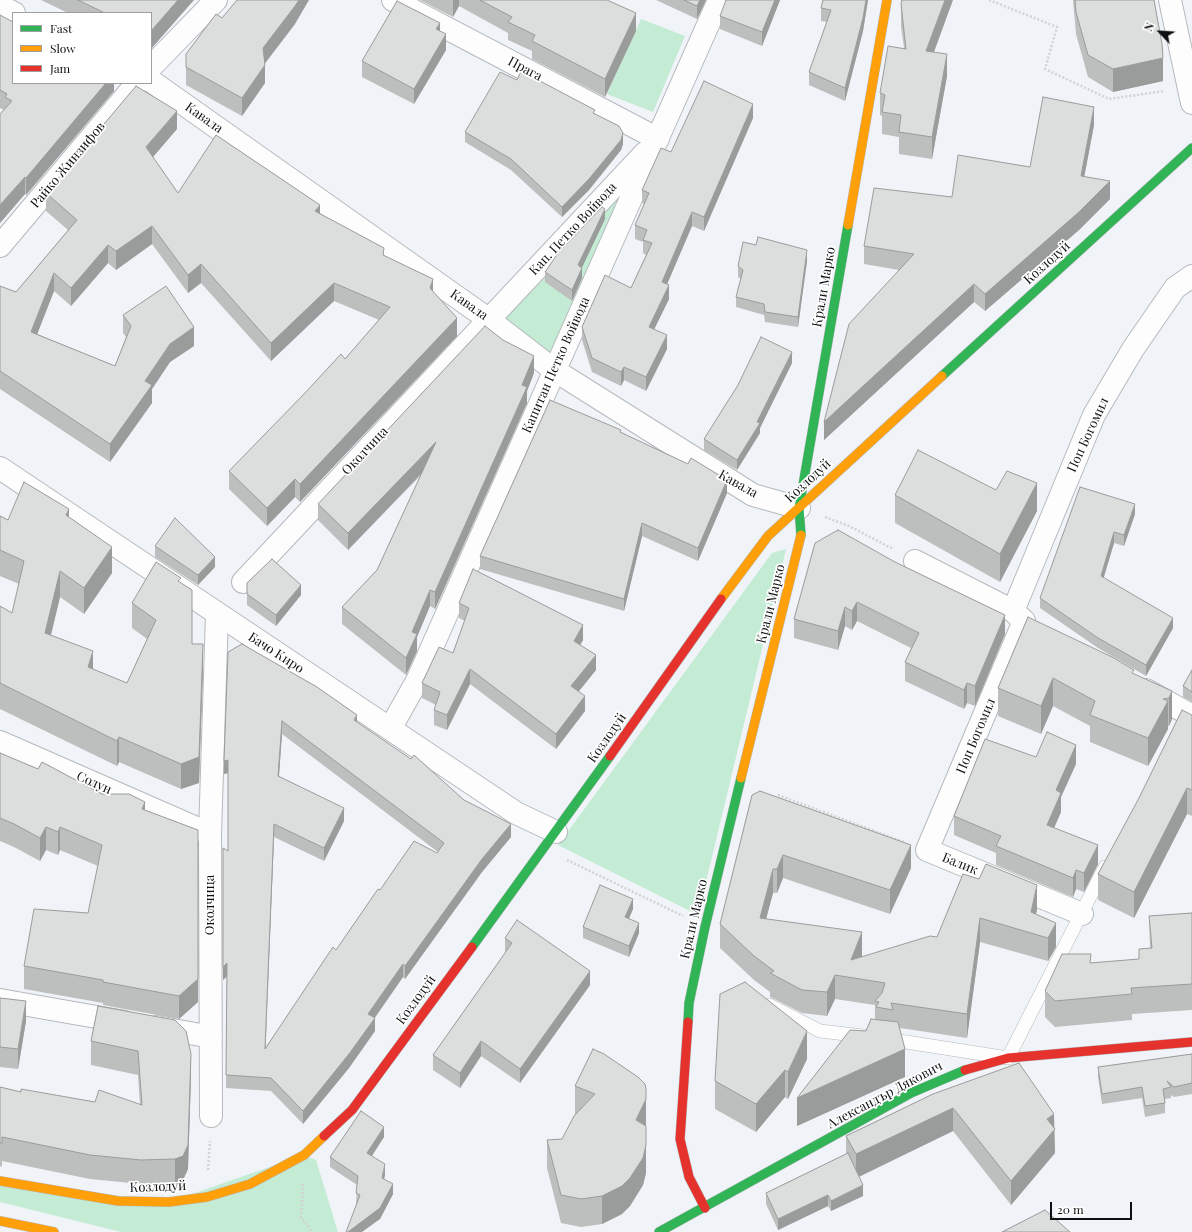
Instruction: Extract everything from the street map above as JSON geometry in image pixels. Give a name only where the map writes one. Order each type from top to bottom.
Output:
[{"type":"street","points":[[152,66],[216,0]]},
{"type":"street","name":"Прага","points":[[393,0],[658,139]]},
{"type":"street","name":"Капитан Петко Войвода","points":[[390,729],[418,681],[554,370],[719,0]]},
{"type":"street","name":"Крали Марко","points":[[705,1208],[689,1177],[680,1139],[689,1004],[705,927],[801,534],[799,508],[887,0]]},
{"type":"street","points":[[1170,0],[1190,95]]},
{"type":"street","points":[[0,6],[12,12]]},
{"type":"street","name":"Кавала","points":[[152,82],[488,319],[554,370],[753,495],[799,508]]},
{"type":"street","name":"Райко Жинзифов","points":[[0,246],[136,84]]},
{"type":"street","name":"Кап. Петко Войвода","points":[[488,319],[658,139]]},
{"type":"street","name":"Козлодуй","points":[[0,1181],[118,1201],[169,1202],[207,1197],[250,1184],[304,1155],[352,1110],[556,832],[739,573],[768,536],[1192,148]]},
{"type":"street","name":"Поп Богомил","points":[[927,850],[1094,415],[1132,348],[1175,288],[1192,276]]},
{"type":"street","name":"Околчица","points":[[243,582],[488,319]]},
{"type":"street","name":"Бачо Киро","points":[[0,468],[516,813],[556,832]]},
{"type":"street","points":[[915,560],[1018,616],[1044,632]]},
{"type":"street","name":"Околчица","points":[[211,1116],[210,834],[217,614]]},
{"type":"street","points":[[1131,682],[1185,718]]},
{"type":"street","name":"Солун","points":[[0,742],[210,834]]},
{"type":"street","name":"Балик","points":[[927,850],[1082,914]]},
{"type":"street","points":[[0,1000],[211,1037]]},
{"type":"street","name":"Александър Дякович","points":[[659,1232],[680,1227],[705,1208],[911,1093],[955,1073],[1008,1058],[1192,1042]]},
{"type":"street","points":[[0,1221],[54,1232]]},
{"type":"lane","points":[[760,1000],[820,1030],[1008,1058],[1110,858]]},
{"type":"path","points":[[989,0],[1057,27],[1045,68],[1109,99],[1190,95]]},
{"type":"path","points":[[849,526],[915,560]]},
{"type":"path","points":[[778,794],[927,850]]},
{"type":"path","points":[[543,849],[705,927]]},
{"type":"path","points":[[207,1197],[211,1116]]},
{"type":"path","points":[[304,1155],[301,1217],[312,1232]]},
{"type":"green space","points":[[641,19],[685,36],[653,112],[607,94]]},
{"type":"green space","points":[[658,139],[554,370],[488,319]]},
{"type":"green space","points":[[786,549],[698,915],[558,845],[772,553]]},
{"type":"green space","points":[[304,1155],[316,1160],[338,1232],[121,1232],[0,1202],[0,1181],[169,1202]]},
{"type":"building","points":[[78,0],[178,0],[152,30],[152,12],[103,12]]},
{"type":"building","points":[[237,0],[299,0],[263,48],[265,65],[242,98],[186,67],[186,54],[216,14],[222,18]]},
{"type":"building","points":[[480,0],[607,0],[636,13],[605,79],[532,41],[535,35],[508,22],[512,17]]},
{"type":"building","points":[[684,0],[700,0],[697,6]]},
{"type":"building","points":[[726,0],[775,0],[762,32],[720,16]]},
{"type":"building","points":[[823,0],[866,0],[863,18],[845,88],[809,72],[831,10],[821,8]]},
{"type":"building","points":[[902,0],[945,0],[926,51],[947,54],[932,137],[899,132],[901,115],[882,112],[885,95],[880,93],[888,46],[906,49],[901,4]]},
{"type":"building","points":[[1075,0],[1154,0],[1163,58],[1113,69],[1088,55],[1076,12]]},
{"type":"building","points":[[397,1],[440,23],[436,29],[446,34],[414,89],[362,61]]},
{"type":"building","points":[[0,15],[12,21],[12,84],[105,84],[26,178],[25,177],[0,205],[0,114],[12,101],[5,97],[7,94],[0,90]]},
{"type":"building","points":[[521,71],[595,110],[593,113],[619,126],[623,133],[621,140],[589,179],[562,207],[511,159],[465,132],[500,72],[517,80]]},
{"type":"building","points":[[704,81],[753,104],[704,217],[692,212],[662,282],[669,285],[649,327],[667,335],[646,377],[624,367],[621,372],[592,358],[582,327],[605,275],[631,288],[652,243],[643,240],[647,230],[635,225],[649,193],[642,190],[661,148],[671,152]]},
{"type":"building","points":[[136,86],[177,111],[146,147],[178,193],[216,135],[320,205],[315,211],[384,248],[383,255],[433,279],[430,288],[457,318],[300,484],[295,479],[267,508],[229,471],[341,354],[345,359],[390,307],[334,283],[271,343],[201,264],[188,275],[152,226],[116,251],[108,245],[71,288],[54,273],[31,332],[115,366],[131,326],[123,315],[166,286],[194,327],[170,344],[145,381],[152,385],[110,444],[0,371],[0,286],[16,292],[77,220],[46,193]]},
{"type":"building","points":[[1043,97],[1094,107],[1081,176],[1110,181],[1079,212],[985,294],[974,284],[824,422],[849,324],[914,254],[864,246],[874,188],[952,197],[958,155],[1030,167]]},
{"type":"building","points":[[602,207],[605,209],[578,265],[582,268],[572,290],[545,272],[558,253]]},
{"type":"building","points":[[758,237],[807,250],[798,317],[765,312],[764,304],[736,297],[743,270],[738,266],[743,242],[756,245]]},
{"type":"building","points":[[485,326],[503,340],[534,356],[522,385],[527,387],[435,592],[430,590],[412,632],[417,634],[406,658],[342,607],[377,570],[436,442],[348,533],[318,504]]},
{"type":"building","points":[[761,337],[792,352],[757,422],[760,423],[737,460],[704,439],[738,385]]},
{"type":"building","points":[[550,400],[621,430],[620,432],[688,464],[691,458],[727,480],[698,548],[642,523],[624,599],[480,556]]},
{"type":"building","points":[[918,450],[996,490],[1007,471],[1037,483],[1000,554],[895,495]]},
{"type":"building","points":[[24,482],[69,509],[66,515],[112,547],[84,588],[60,571],[45,633],[93,651],[88,667],[127,683],[156,620],[132,603],[156,562],[181,578],[178,581],[192,590],[192,644],[203,644],[199,757],[181,764],[119,737],[117,741],[0,683],[0,606],[12,613],[24,561],[0,550],[0,516],[8,520]]},
{"type":"building","points":[[1080,487],[1135,504],[1124,535],[1114,532],[1101,576],[1173,618],[1146,665],[1098,638],[1040,598]]},
{"type":"building","points":[[175,518],[215,557],[198,575],[155,546]]},
{"type":"building","points":[[838,530],[895,562],[1005,615],[975,686],[967,683],[964,690],[905,662],[919,633],[857,602],[852,611],[845,607],[838,631],[794,619],[815,543]]},
{"type":"building","points":[[272,559],[301,585],[276,615],[247,594],[247,583]]},
{"type":"building","points":[[473,569],[583,625],[574,641],[596,655],[571,686],[585,696],[556,734],[470,669],[447,715],[434,710],[440,692],[422,683],[439,647],[453,653],[469,608],[459,603]]},
{"type":"building","points":[[1028,617],[1112,657],[1134,670],[1132,673],[1172,691],[1169,698],[1163,699],[1168,701],[1148,738],[1090,715],[1095,701],[1053,678],[1041,706],[998,688]]},
{"type":"building","points":[[242,644],[317,687],[357,715],[354,720],[411,759],[414,755],[464,800],[511,824],[482,859],[405,966],[403,964],[368,1014],[375,1018],[349,1054],[303,1111],[271,1078],[226,1075],[227,963],[223,967],[223,848],[228,851],[228,760],[224,761],[228,652]],"holes":[[[282,721],[444,843],[437,853],[414,841],[380,890],[378,889],[336,950],[333,947],[265,1049],[274,824],[324,848],[344,808],[278,776]]]},
{"type":"building","points":[[1192,670],[1192,692],[1183,686]]},
{"type":"building","points":[[1182,710],[1192,715],[1192,790],[1187,788],[1134,892],[1098,874],[1139,798]]},
{"type":"building","points":[[1047,732],[1076,745],[1056,790],[1061,793],[1047,825],[1098,845],[1084,873],[1076,870],[1073,878],[996,846],[1001,836],[954,816],[985,739],[1036,757]]},
{"type":"building","points":[[0,753],[38,769],[42,762],[102,794],[129,794],[145,802],[142,809],[198,830],[198,979],[179,996],[103,982],[103,980],[24,966],[34,909],[88,913],[102,845],[60,827],[58,832],[46,827],[40,838],[0,818]]},
{"type":"building","points":[[760,791],[911,845],[890,890],[783,855],[777,869],[773,869],[760,918],[862,932],[851,960],[930,936],[937,937],[963,874],[979,879],[986,864],[1037,885],[1031,912],[1056,923],[1048,938],[980,918],[967,1014],[891,1003],[893,1010],[876,1007],[879,1002],[875,1001],[882,993],[885,983],[835,975],[827,992],[802,990],[770,973],[774,971],[754,956],[720,924],[752,795]]},
{"type":"building","points":[[600,885],[633,899],[625,917],[639,923],[629,946],[583,927]]},
{"type":"building","points":[[1192,913],[1192,984],[1131,988],[1132,994],[1055,1001],[1045,991],[1062,954],[1091,954],[1090,963],[1139,959],[1139,949],[1152,948],[1149,916]]},
{"type":"building","points":[[517,920],[590,971],[520,1069],[481,1041],[460,1073],[433,1055],[512,943],[505,938]]},
{"type":"building","points":[[745,982],[807,1031],[788,1072],[785,1070],[756,1104],[715,1081],[720,994]]},
{"type":"building","points":[[0,998],[26,1001],[18,1049],[0,1047]]},
{"type":"building","points":[[98,1006],[175,1020],[186,1031],[191,1054],[188,1145],[183,1156],[175,1159],[141,1160],[90,1155],[2,1137],[2,1143],[0,1143],[0,1087],[21,1092],[21,1089],[95,1102],[99,1090],[142,1105],[138,1051],[91,1041]]},
{"type":"building","points":[[871,1019],[898,1022],[905,1049],[797,1098],[850,1030],[866,1031]]},
{"type":"building","points":[[593,1049],[604,1054],[638,1077],[645,1084],[646,1099],[636,1120],[646,1126],[646,1145],[643,1158],[630,1178],[622,1186],[602,1196],[581,1199],[561,1195],[547,1140],[562,1139],[574,1116],[595,1094],[575,1086]]},
{"type":"building","points":[[1192,1054],[1192,1083],[1174,1087],[1167,1081],[1171,1087],[1163,1089],[1165,1103],[1145,1106],[1142,1087],[1102,1094],[1098,1067]]},
{"type":"building","points":[[1019,1063],[1054,1114],[1047,1119],[1055,1129],[1011,1181],[953,1108],[856,1154],[846,1136],[933,1094]]},
{"type":"building","points":[[361,1111],[384,1127],[367,1153],[385,1164],[382,1178],[393,1184],[380,1208],[346,1232],[360,1195],[356,1193],[358,1176],[330,1157]]},
{"type":"building","points":[[848,1153],[863,1185],[831,1201],[828,1195],[778,1219],[766,1193]]},
{"type":"building","points":[[1045,1210],[1070,1232],[1002,1232]]},
{"type":"traffic: fast","points":[[942,376],[1192,148]]},
{"type":"traffic: fast","points":[[801,535],[799,508],[848,225]]},
{"type":"traffic: fast","points":[[472,947],[610,756]]},
{"type":"traffic: fast","points":[[688,1022],[689,1003],[705,927],[741,778]]},
{"type":"traffic: fast","points":[[659,1232],[911,1093],[965,1070]]},
{"type":"traffic: slow","points":[[848,225],[887,0]]},
{"type":"traffic: slow","points":[[721,599],[768,536],[942,376]]},
{"type":"traffic: slow","points":[[741,778],[801,535]]},
{"type":"traffic: slow","points":[[0,1181],[118,1201],[169,1202],[207,1197],[250,1184],[304,1155],[324,1136]]},
{"type":"traffic: slow","points":[[0,1221],[54,1232]]},
{"type":"traffic: jam","points":[[610,756],[721,599]]},
{"type":"traffic: jam","points":[[324,1136],[352,1110],[472,947]]},
{"type":"traffic: jam","points":[[688,1022],[680,1139],[689,1177],[705,1208]]},
{"type":"traffic: jam","points":[[965,1070],[1008,1058],[1192,1042]]}]
